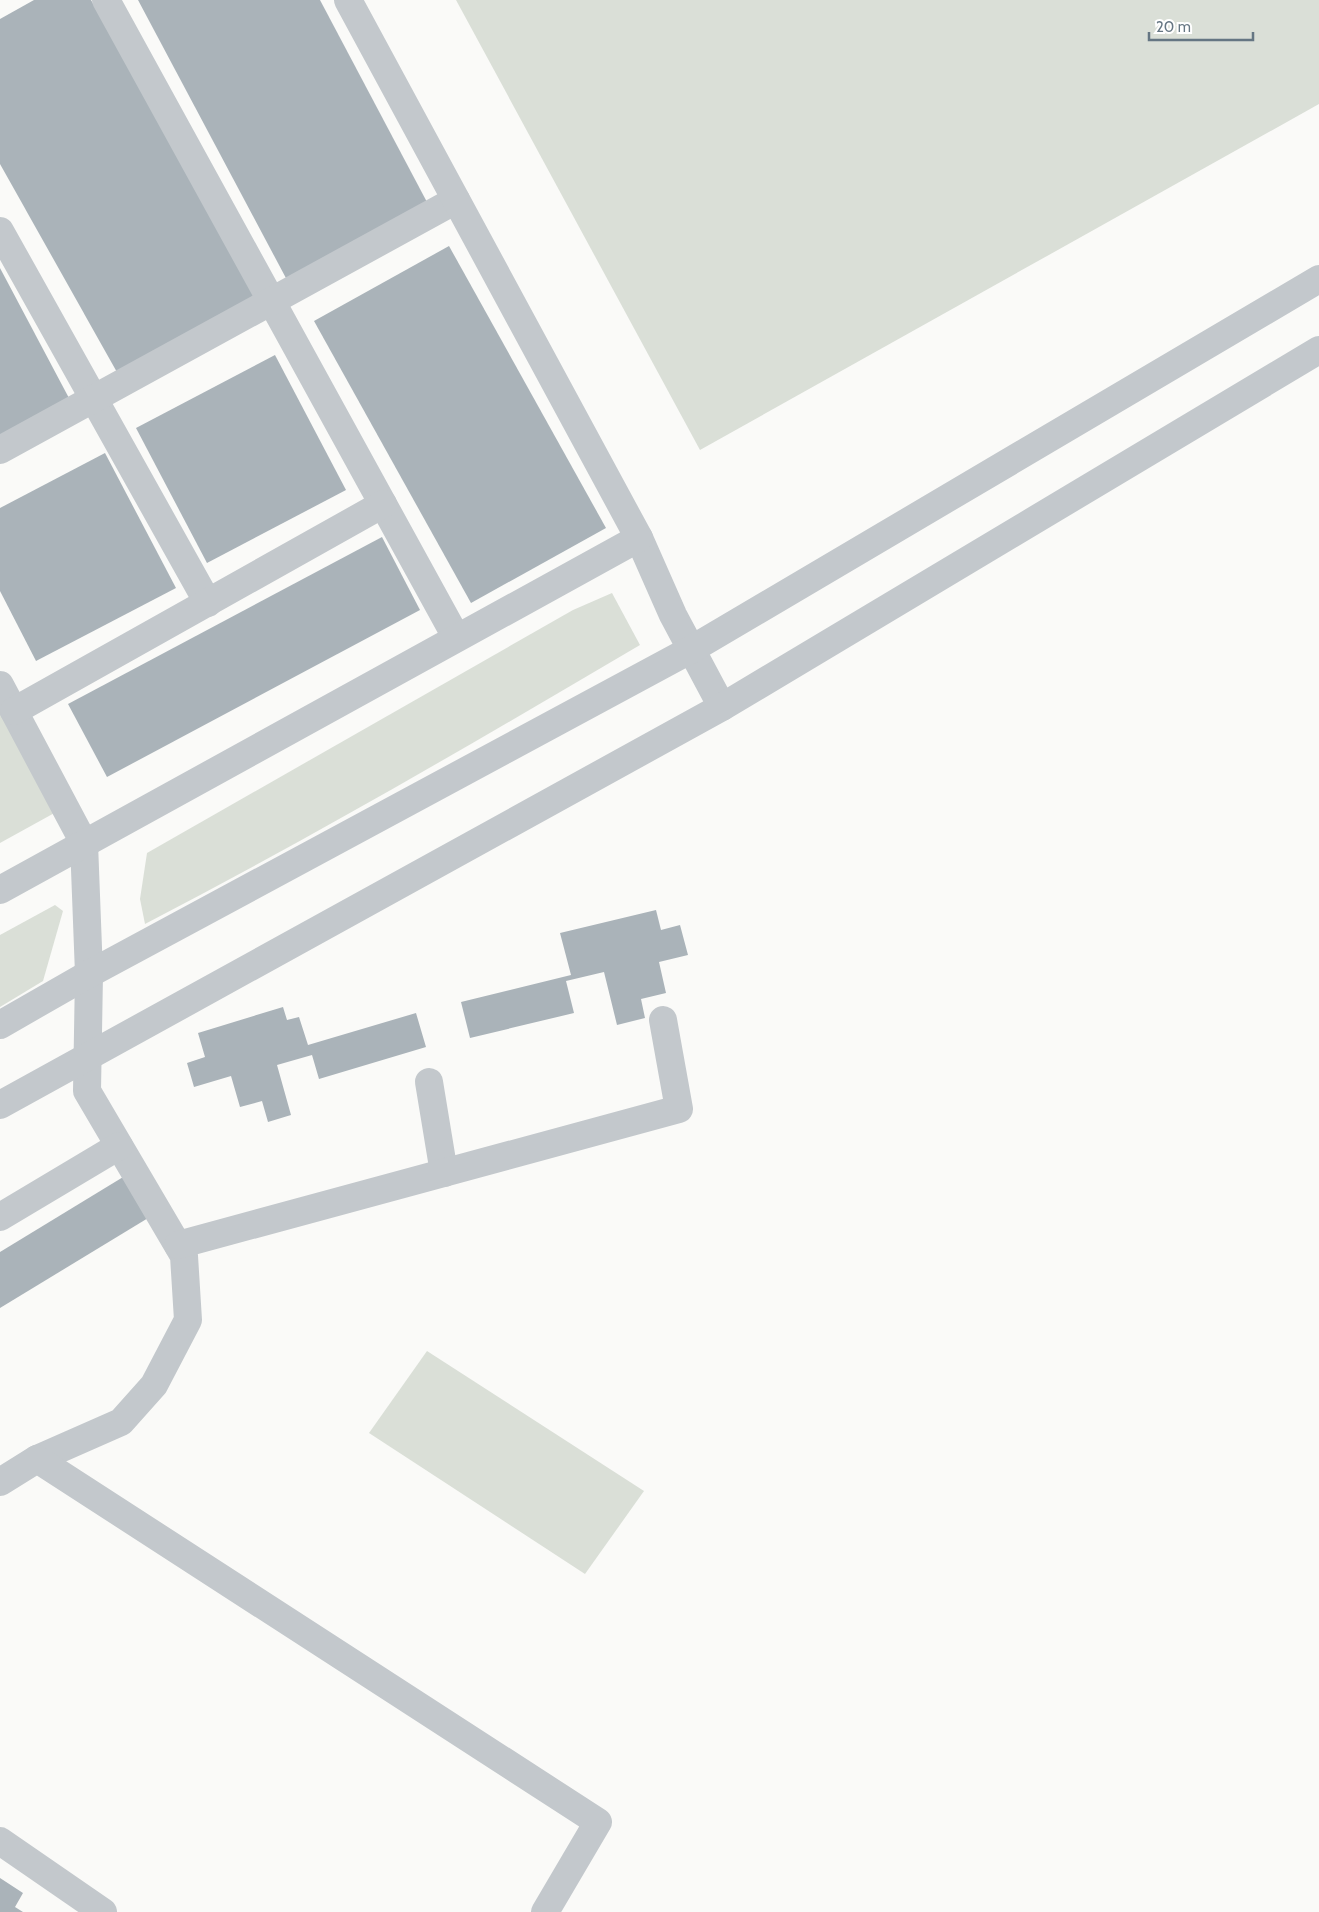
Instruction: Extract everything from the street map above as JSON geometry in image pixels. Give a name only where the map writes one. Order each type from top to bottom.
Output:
[{"type":"street","points":[[106,0],[456,637]]},
{"type":"street","points":[[348,0],[639,538],[673,615],[722,707]]},
{"type":"street","points":[[0,450],[456,200]]},
{"type":"street","points":[[0,231],[208,602]]},
{"type":"street","points":[[0,1025],[89,974],[692,649],[1319,279]]},
{"type":"street","points":[[0,1105],[722,707],[1319,350]]},
{"type":"street","points":[[14,711],[383,504]]},
{"type":"street","points":[[0,890],[456,637],[639,538]]},
{"type":"street","points":[[0,685],[84,842],[89,974],[87,1091],[184,1256],[188,1320],[154,1385],[121,1422],[37,1459],[0,1482]]},
{"type":"street","points":[[178,1245],[679,1109],[663,1020]]},
{"type":"street","points":[[429,1082],[444,1173]]},
{"type":"street","points":[[0,1217],[119,1146]]},
{"type":"street","points":[[37,1459],[598,1822],[546,1912]]},
{"type":"street","points":[[0,1841],[91,1909]]},
{"type":"shaded area","points":[[456,0],[1319,0],[1319,104],[700,450]]},
{"type":"shaded area","points":[[612,593],[640,645],[332,823],[145,924],[140,899],[147,853],[573,610]]},
{"type":"shaded area","points":[[0,705],[58,811],[0,843]]},
{"type":"shaded area","points":[[55,905],[63,911],[43,981],[0,1007],[0,935]]},
{"type":"shaded area","points":[[427,1351],[644,1491],[585,1574],[369,1433]]},
{"type":"building","points":[[34,0],[91,0],[257,296],[118,374],[0,164],[0,19]]},
{"type":"building","points":[[138,0],[320,0],[428,204],[287,280]]},
{"type":"building","points":[[449,246],[606,528],[471,603],[314,321]]},
{"type":"building","points":[[0,268],[70,400],[0,437]]},
{"type":"building","points":[[275,355],[346,490],[207,563],[136,428]]},
{"type":"building","points":[[105,453],[176,588],[36,661],[0,591],[0,508]]},
{"type":"building","points":[[382,537],[420,610],[107,777],[68,704]]},
{"type":"building","points":[[656,910],[661,930],[680,925],[688,955],[659,962],[666,993],[641,999],[645,1018],[617,1025],[604,972],[566,981],[574,1013],[470,1038],[461,1002],[571,975],[560,933]]},
{"type":"building","points":[[283,1007],[287,1020],[299,1017],[308,1045],[416,1013],[426,1047],[319,1079],[312,1055],[277,1065],[291,1115],[268,1122],[262,1101],[240,1107],[231,1076],[194,1087],[187,1063],[205,1057],[198,1033]]},
{"type":"building","points":[[133,1171],[158,1212],[0,1308],[0,1252]]},
{"type":"building","points":[[0,1878],[23,1893],[15,1907],[23,1912],[0,1912]]}]
